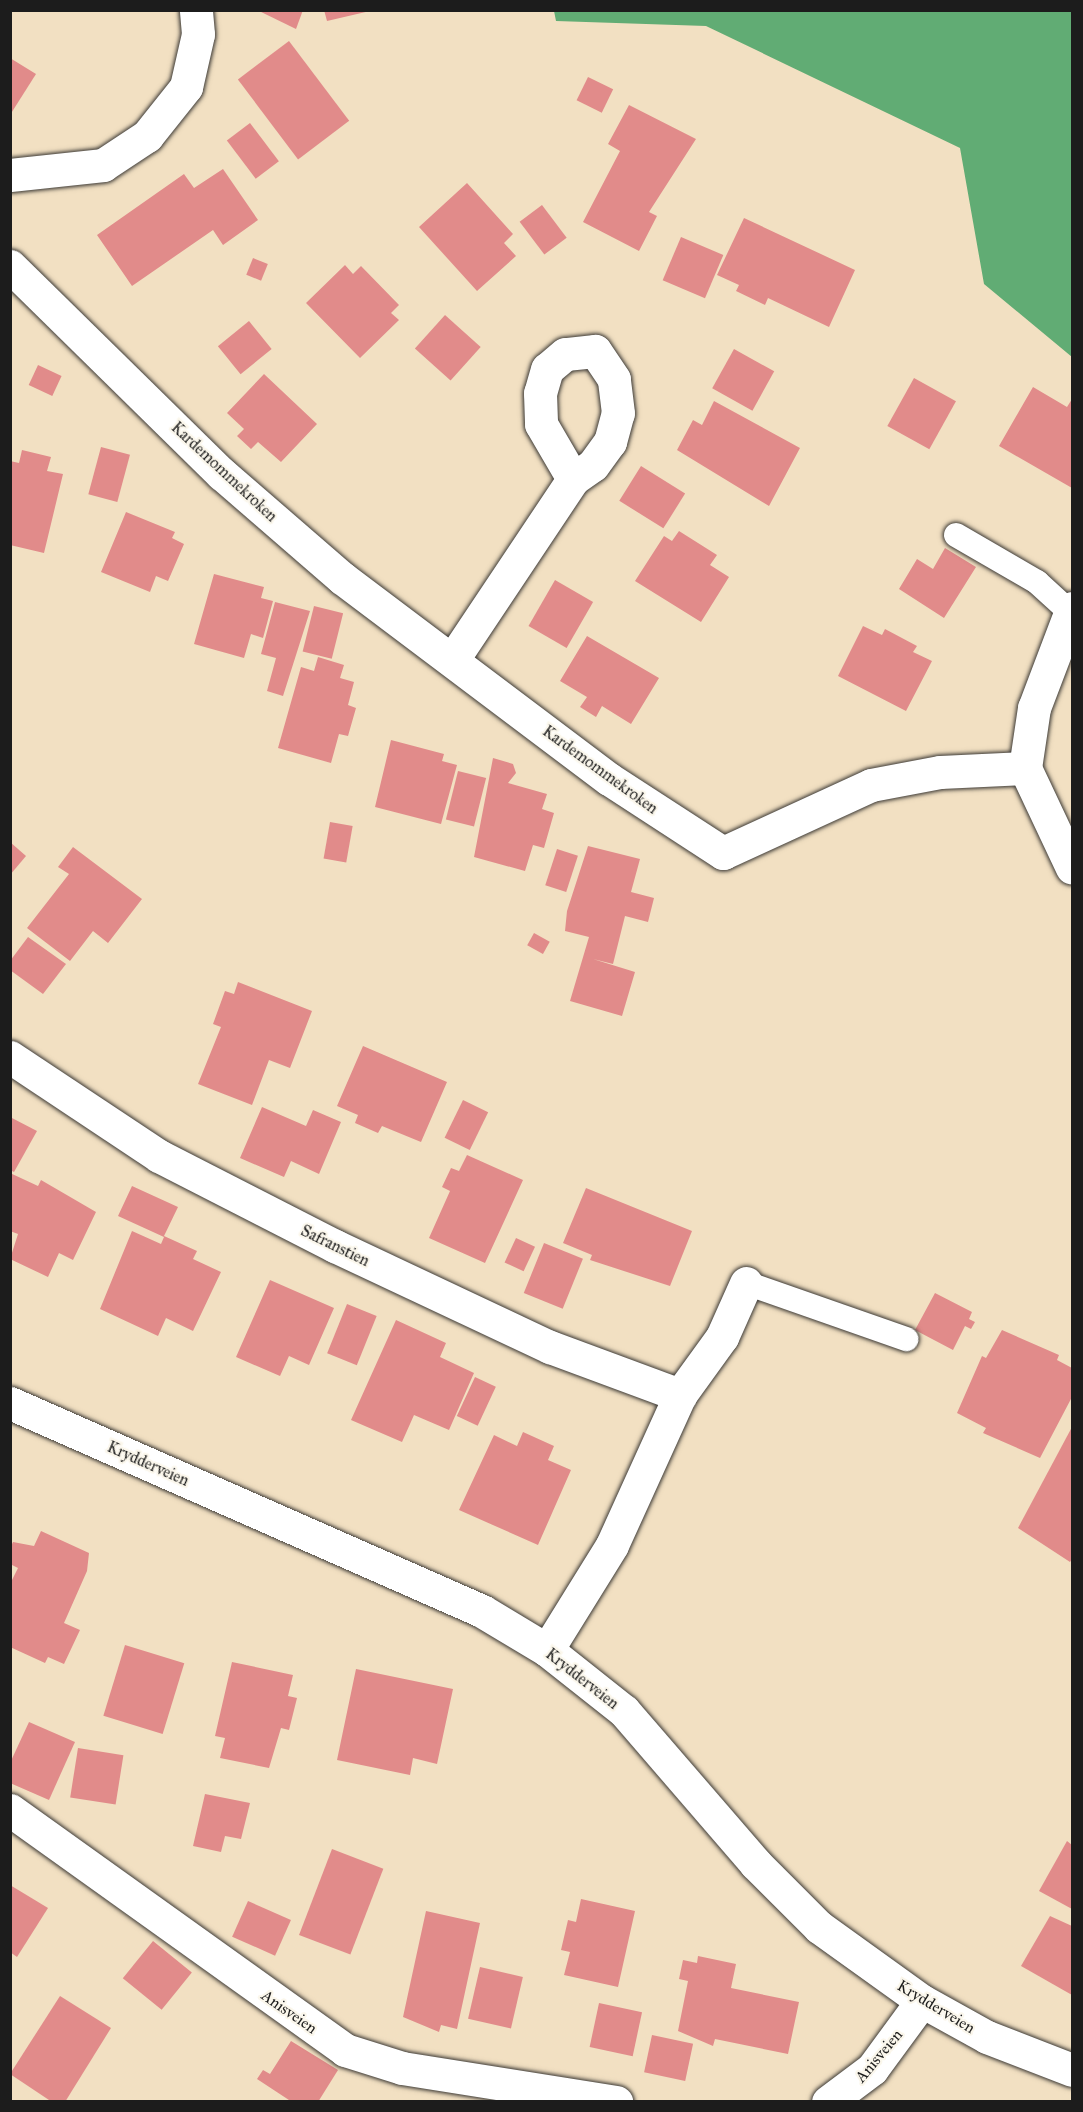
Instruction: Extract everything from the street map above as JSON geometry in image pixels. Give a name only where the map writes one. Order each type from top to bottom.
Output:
[{"type":"street","points":[[10,175],[103,165],[147,136],[186,87],[198,34],[196,10]]},
{"type":"street","name":"Kardemommekroken","points":[[10,266],[222,474],[342,578],[453,659],[609,779],[723,853],[871,785],[940,772],[1025,768]]},
{"type":"street","points":[[453,659],[573,479]]},
{"type":"street","points":[[1071,610],[1034,708],[1025,768],[1072,868]]},
{"type":"street","name":"Safranstien","points":[[10,1057],[159,1156],[335,1246],[550,1347],[680,1395]]},
{"type":"street","points":[[547,1650],[612,1545],[680,1395],[722,1337],[746,1283]]},
{"type":"street","name":"Krydderveien","points":[[10,1403],[482,1611],[547,1650],[624,1711],[755,1863],[819,1927],[922,2001],[987,2037],[1072,2070]]},
{"type":"street","name":"Anisveien","points":[[10,1810],[345,2050],[402,2068],[616,2102]]},
{"type":"street","name":"Anisveien","points":[[828,2102],[872,2069],[922,2001]]},
{"type":"lane","points":[[956,535],[1037,582],[1071,610]]},
{"type":"lane","points":[[746,1283],[906,1339]]},
{"type":"green space","points":[[554,11],[1072,11],[1072,357],[984,284],[960,148],[706,26],[556,21]]},
{"type":"building","points":[[257,10],[303,10],[296,29]]},
{"type":"building","points":[[324,10],[370,10],[370,11],[327,21]]},
{"type":"building","points":[[289,41],[349,121],[298,159],[238,80]]},
{"type":"building","points":[[10,58],[36,74],[10,115]]},
{"type":"building","points":[[588,77],[613,89],[602,113],[577,100]]},
{"type":"building","points":[[629,105],[696,139],[649,212],[657,216],[639,251],[583,222],[620,151],[608,144]]},
{"type":"building","points":[[250,123],[279,161],[256,179],[227,140]]},
{"type":"building","points":[[223,169],[258,220],[223,245],[213,230],[132,286],[97,235],[184,174],[194,188]]},
{"type":"building","points":[[467,183],[513,234],[504,243],[516,256],[477,291],[419,227]]},
{"type":"building","points":[[542,205],[567,238],[544,255],[520,222]]},
{"type":"building","points":[[744,218],[855,270],[829,327],[768,298],[765,305],[736,291],[739,285],[717,275]]},
{"type":"building","points":[[681,237],[723,255],[705,298],[663,280]]},
{"type":"building","points":[[253,258],[268,264],[261,281],[246,275]]},
{"type":"building","points":[[345,265],[353,274],[361,266],[399,305],[391,313],[399,320],[360,358],[306,303]]},
{"type":"building","points":[[445,315],[481,347],[451,381],[415,348]]},
{"type":"building","points":[[249,321],[272,349],[241,374],[218,346]]},
{"type":"building","points":[[734,349],[774,371],[752,411],[712,388]]},
{"type":"building","points":[[38,365],[62,376],[52,396],[29,385]]},
{"type":"building","points":[[264,374],[317,424],[281,462],[258,442],[251,449],[237,436],[244,429],[227,413]]},
{"type":"building","points":[[914,378],[956,401],[929,449],[887,426]]},
{"type":"building","points":[[1033,387],[1067,407],[1072,399],[1072,488],[999,446]]},
{"type":"building","points":[[714,401],[800,448],[769,506],[677,450],[693,420],[702,425]]},
{"type":"building","points":[[101,447],[130,455],[117,502],[88,494]]},
{"type":"building","points":[[22,450],[51,457],[47,471],[63,474],[44,553],[10,545],[10,461],[19,463]]},
{"type":"building","points":[[641,466],[685,494],[663,528],[619,501]]},
{"type":"building","points":[[126,512],[175,532],[172,538],[184,544],[168,581],[156,576],[150,592],[101,572]]},
{"type":"building","points":[[679,531],[717,555],[710,565],[729,577],[701,622],[635,581],[664,536],[672,541]]},
{"type":"building","points":[[945,548],[976,567],[944,618],[899,589],[917,559],[933,569]]},
{"type":"building","points":[[214,574],[264,587],[261,598],[273,601],[263,638],[251,634],[244,658],[194,644]]},
{"type":"building","points":[[555,580],[593,602],[567,648],[528,626]]},
{"type":"building","points":[[275,602],[310,611],[283,696],[267,691],[276,658],[261,654]]},
{"type":"building","points":[[314,606],[343,613],[332,659],[303,652]]},
{"type":"building","points":[[863,626],[882,635],[885,629],[917,646],[913,652],[932,661],[906,711],[838,676]]},
{"type":"building","points":[[587,636],[659,678],[631,724],[602,706],[596,717],[580,707],[587,697],[560,681]]},
{"type":"building","points":[[318,657],[344,665],[340,678],[354,682],[348,705],[356,708],[348,736],[339,734],[331,763],[278,748],[301,667],[314,671]]},
{"type":"building","points":[[391,740],[444,754],[442,761],[457,765],[441,824],[375,807]]},
{"type":"building","points":[[493,758],[513,764],[516,773],[508,783],[547,794],[542,809],[554,813],[544,848],[533,845],[525,871],[474,857]]},
{"type":"building","points":[[458,771],[486,778],[474,827],[446,820]]},
{"type":"building","points":[[330,822],[353,826],[346,862],[324,858]]},
{"type":"building","points":[[10,842],[26,856],[10,875]]},
{"type":"building","points":[[588,846],[640,859],[631,892],[654,898],[648,922],[625,916],[613,964],[593,959],[635,972],[622,1016],[570,1001],[589,937],[565,931],[567,911]]},
{"type":"building","points":[[73,847],[142,899],[108,943],[93,931],[70,961],[27,928],[69,874],[58,867]]},
{"type":"building","points":[[557,849],[578,856],[566,892],[545,885]]},
{"type":"building","points":[[534,933],[550,942],[543,954],[527,945]]},
{"type":"building","points":[[28,937],[66,964],[43,994],[10,970],[10,961]]},
{"type":"building","points":[[238,982],[312,1011],[290,1068],[269,1060],[252,1105],[198,1084],[221,1027],[213,1024],[225,991],[234,994]]},
{"type":"building","points":[[363,1046],[447,1082],[421,1142],[382,1126],[378,1133],[355,1123],[358,1115],[337,1106]]},
{"type":"building","points":[[463,1100],[488,1112],[470,1150],[445,1138]]},
{"type":"building","points":[[262,1107],[306,1126],[313,1110],[341,1122],[319,1174],[291,1161],[284,1177],[240,1158]]},
{"type":"building","points":[[10,1117],[37,1131],[14,1172],[10,1170]]},
{"type":"building","points":[[467,1155],[523,1180],[485,1263],[429,1238],[450,1191],[442,1187],[451,1168],[459,1171]]},
{"type":"building","points":[[10,1173],[38,1186],[41,1180],[96,1212],[73,1260],[59,1253],[48,1277],[10,1259],[18,1234],[10,1231]]},
{"type":"building","points":[[132,1186],[178,1207],[164,1236],[197,1251],[193,1259],[221,1272],[193,1331],[166,1318],[158,1336],[100,1309],[132,1231],[161,1244],[164,1237],[118,1216]]},
{"type":"building","points":[[586,1188],[692,1231],[670,1286],[590,1260],[592,1255],[563,1243]]},
{"type":"building","points":[[516,1238],[535,1247],[524,1271],[505,1262]]},
{"type":"building","points":[[544,1243],[583,1259],[563,1309],[524,1293]]},
{"type":"building","points":[[270,1280],[334,1308],[309,1365],[289,1356],[280,1376],[236,1357]]},
{"type":"building","points":[[935,1293],[972,1312],[969,1319],[975,1322],[971,1329],[965,1326],[953,1350],[915,1330]]},
{"type":"building","points":[[347,1304],[377,1316],[357,1365],[327,1353]]},
{"type":"building","points":[[396,1320],[446,1343],[440,1357],[474,1373],[449,1430],[414,1415],[402,1442],[351,1420]]},
{"type":"building","points":[[1002,1330],[1059,1355],[1057,1360],[1072,1368],[1072,1397],[1040,1458],[983,1433],[986,1428],[957,1413],[982,1356],[986,1358]]},
{"type":"building","points":[[475,1377],[496,1387],[478,1426],[457,1416]]},
{"type":"building","points":[[1072,1427],[1072,1559],[1070,1562],[1018,1528]]},
{"type":"building","points":[[523,1432],[554,1446],[548,1460],[571,1470],[538,1545],[459,1510],[494,1435],[517,1446]]},
{"type":"building","points":[[41,1531],[89,1553],[87,1571],[64,1623],[80,1630],[64,1664],[48,1657],[45,1663],[10,1647],[10,1584],[18,1568],[10,1564],[10,1548],[13,1542],[34,1546]]},
{"type":"building","points":[[125,1645],[184,1663],[163,1734],[103,1716]]},
{"type":"building","points":[[232,1662],[293,1675],[288,1696],[297,1698],[289,1730],[281,1728],[269,1768],[220,1758],[225,1738],[215,1736]]},
{"type":"building","points":[[356,1669],[453,1689],[437,1764],[413,1758],[410,1775],[337,1760]]},
{"type":"building","points":[[29,1722],[75,1742],[49,1800],[10,1783],[10,1763]]},
{"type":"building","points":[[78,1748],[123,1755],[116,1805],[70,1797]]},
{"type":"building","points":[[205,1794],[250,1803],[241,1839],[225,1836],[221,1852],[193,1846]]},
{"type":"building","points":[[1067,1841],[1072,1845],[1072,1909],[1039,1891]]},
{"type":"building","points":[[332,1849],[383,1869],[350,1955],[299,1935]]},
{"type":"building","points":[[10,1885],[48,1908],[17,1957],[10,1952]]},
{"type":"building","points":[[581,1899],[635,1911],[618,1987],[564,1975],[570,1952],[561,1950],[568,1920],[576,1922]]},
{"type":"building","points":[[248,1901],[291,1920],[275,1956],[232,1937]]},
{"type":"building","points":[[426,1911],[480,1923],[457,2029],[441,2025],[439,2032],[403,2017]]},
{"type":"building","points":[[1050,1916],[1072,1926],[1072,1995],[1021,1966]]},
{"type":"building","points":[[153,1941],[192,1972],[162,2010],[123,1978]]},
{"type":"building","points":[[698,1956],[736,1964],[731,1988],[799,2002],[788,2054],[715,2039],[713,2046],[678,2031],[688,1981],[679,1979],[683,1960],[697,1963]]},
{"type":"building","points":[[480,1967],[523,1977],[511,2029],[468,2019]]},
{"type":"building","points":[[60,1996],[111,2028],[65,2102],[52,2102],[10,2074]]},
{"type":"building","points":[[599,2003],[642,2012],[633,2056],[590,2047]]},
{"type":"building","points":[[652,2035],[693,2044],[685,2081],[644,2072]]},
{"type":"building","points":[[291,2041],[338,2070],[318,2102],[292,2102],[257,2079],[263,2070],[270,2074]]}]
